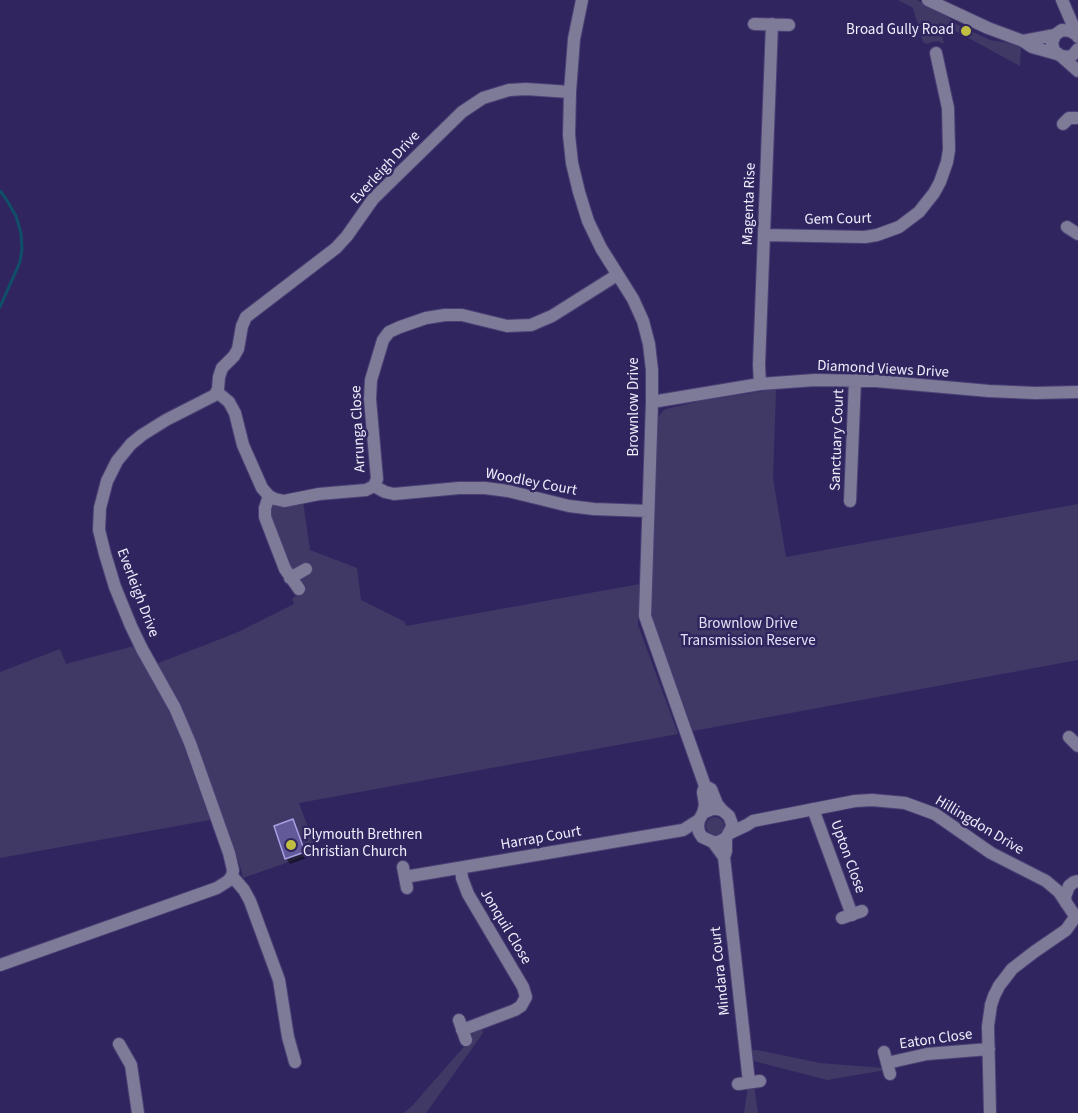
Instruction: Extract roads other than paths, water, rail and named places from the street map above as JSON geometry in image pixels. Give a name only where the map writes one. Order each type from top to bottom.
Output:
[{"type":"street","name":"Brownlow Drive","points":[[582,0],[574,39],[570,92],[569,135],[572,163],[579,192],[595,236],[633,299],[646,333],[651,357],[652,402],[645,616],[705,786],[703,792],[705,805],[701,817]]},
{"type":"street","points":[[928,0],[1032,47],[1069,57],[1078,49]]},
{"type":"street","points":[[1063,3],[1057,33],[1052,43],[1054,51],[1078,70]]},
{"type":"street","points":[[1063,3],[1077,37]]},
{"type":"street","points":[[754,24],[789,25]]},
{"type":"street","name":"Magenta Rise","points":[[760,384],[772,24]]},
{"type":"street","points":[[1023,41],[1070,30],[1077,37]]},
{"type":"street","name":"Gem Court","points":[[764,235],[866,237],[899,226],[919,212],[931,198],[940,182],[949,150],[948,108],[936,53]]},
{"type":"street","name":"Everleigh Drive","points":[[232,876],[233,870],[229,854],[183,726],[139,643],[115,587],[101,541],[99,518],[101,498],[107,481],[117,460],[147,432],[211,398],[217,392],[222,368],[238,349],[246,317],[336,248],[373,199],[462,112],[483,98],[509,90],[570,92]]},
{"type":"street","points":[[1063,124],[1069,118],[1078,118]]},
{"type":"street","points":[[1067,227],[1078,234]]},
{"type":"street","name":"Arrunga Close","points":[[269,496],[280,501],[290,501],[319,494],[366,490],[374,486],[377,479],[370,399],[371,381],[382,340],[389,332],[426,318],[445,315],[462,315],[507,326],[531,325],[552,316],[617,274]]},
{"type":"street","name":"Diamond Views Drive","points":[[652,402],[760,384],[815,380],[855,380],[989,392],[1078,392]]},
{"type":"street","name":"Sanctuary Court","points":[[850,501],[855,380]]},
{"type":"street","points":[[217,392],[229,402],[236,413],[243,445],[262,488],[269,496],[265,517],[282,563],[299,589]]},
{"type":"street","name":"Woodley Court","points":[[374,486],[389,494],[485,488],[581,508],[648,511]]},
{"type":"street","points":[[290,578],[306,568]]},
{"type":"street","name":"Brownlow Drive","points":[[705,786],[711,789],[717,804],[726,813]]},
{"type":"street","name":"Hillingdon Drive","points":[[728,835],[753,821],[855,801],[904,803],[935,814],[991,853],[1046,881],[1059,892],[1077,917]]},
{"type":"street","points":[[707,839],[718,842],[728,835],[732,824],[726,813],[712,809],[701,817],[698,826],[707,839],[724,857]]},
{"type":"street","name":"Upton Close","points":[[813,809],[852,915]]},
{"type":"street","name":"Hillingdon Drive","points":[[726,813],[753,821]]},
{"type":"street","name":"Harrap Court","points":[[405,877],[683,830],[701,817]]},
{"type":"street","name":"Harrap Court","points":[[683,830],[707,839]]},
{"type":"street","name":"Mindara Court","points":[[728,835],[724,857],[749,1082]]},
{"type":"street","name":"Jonquil Close","points":[[461,868],[468,894],[523,987],[529,1002],[515,1010],[462,1030]]},
{"type":"street","points":[[0,965],[217,888],[232,876],[250,901],[279,980],[288,1037],[295,1062]]},
{"type":"street","name":"Hillingdon Drive","points":[[1046,881],[1065,883],[1076,881]]},
{"type":"street","points":[[1066,903],[1065,897],[1069,886],[1076,881]]},
{"type":"street","points":[[990,1113],[989,1015],[999,986],[1012,969],[1066,930],[1077,917]]},
{"type":"street","points":[[119,1044],[131,1065],[138,1113]]},
{"type":"street","name":"Eaton Close","points":[[887,1063],[927,1054],[989,1049]]},
{"type":"waterway","points":[[0,191],[16,216],[21,233],[22,249],[20,262],[0,307]]},
{"type":"place","name":"Broad Gully Road","points":[[966,31]]},
{"type":"place","name":"Plymouth Brethren Christian Church","points":[[291,845]]},
{"type":"park label","name":"Brownlow Drive Transmission Reserve","points":[[748,634]]}]
